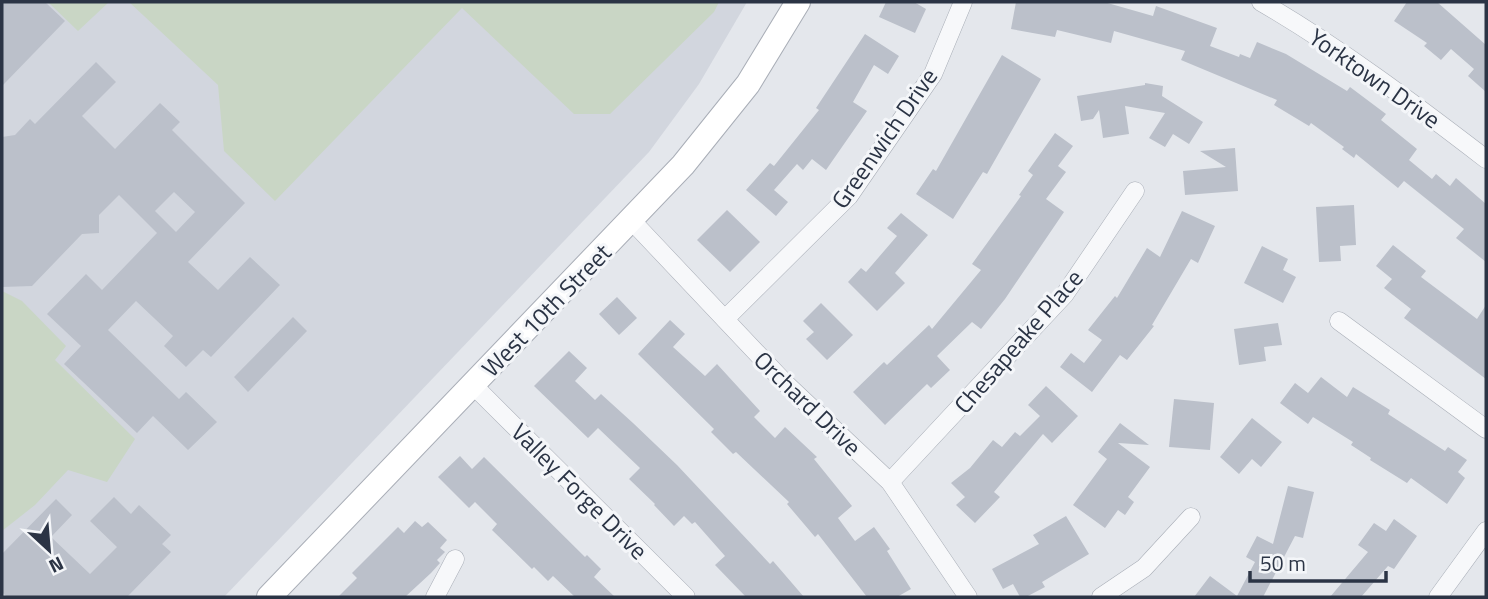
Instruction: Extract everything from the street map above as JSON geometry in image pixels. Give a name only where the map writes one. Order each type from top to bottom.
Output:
[{"type":"street","name":"West 10th Street","points":[[269,597],[683,165],[727,112],[765,59],[798,2]]},
{"type":"street","name":"Greenwich Drive","points":[[725,319],[849,196],[933,74],[963,2]]},
{"type":"street","name":"Yorktown Drive","points":[[1261,2],[1311,31],[1486,159]]},
{"type":"street","name":"Chesapeake Place","points":[[890,482],[1065,294],[1135,191]]},
{"type":"street","name":"Orchard Drive","points":[[632,221],[785,383],[890,482],[968,597]]},
{"type":"street","points":[[1339,321],[1486,429]]},
{"type":"street","name":"Valley Forge Drive","points":[[473,385],[686,597]]},
{"type":"street","points":[[1101,597],[1144,568],[1191,517]]},
{"type":"street","points":[[1438,597],[1486,531]]},
{"type":"street","points":[[435,597],[454,559]]},
{"type":"shaded area","points":[[2,2],[747,2],[699,84],[649,152],[224,597],[2,597]]},
{"type":"green space","points":[[48,2],[109,2],[78,31]]},
{"type":"green space","points":[[129,2],[719,2],[714,12],[610,114],[574,114],[462,8],[275,201],[224,151],[218,85]]},
{"type":"green space","points":[[2,291],[22,301],[66,346],[55,360],[135,439],[107,482],[68,470],[35,505],[2,531]]},
{"type":"building","points":[[2,2],[45,2],[65,21],[2,86]]},
{"type":"building","points":[[886,2],[914,2],[926,9],[915,33],[879,17]]},
{"type":"building","points":[[1016,2],[1104,2],[1153,16],[1156,6],[1217,28],[1210,46],[1239,57],[1240,54],[1250,58],[1257,42],[1286,54],[1347,91],[1350,87],[1386,114],[1381,120],[1417,149],[1409,160],[1432,179],[1436,174],[1450,186],[1456,178],[1486,204],[1486,262],[1456,238],[1464,229],[1404,181],[1398,188],[1356,154],[1354,158],[1342,149],[1344,147],[1311,123],[1309,126],[1274,105],[1277,100],[1181,60],[1185,51],[1114,31],[1111,43],[1057,30],[1055,37],[1011,29]]},
{"type":"building","points":[[1407,2],[1437,2],[1486,45],[1486,92],[1468,76],[1474,69],[1451,49],[1441,60],[1424,46],[1427,43],[1394,21]]},
{"type":"building","points":[[865,34],[899,56],[888,74],[874,65],[853,102],[867,111],[826,170],[812,159],[803,170],[797,164],[774,190],[788,202],[776,216],[746,190],[770,163],[774,166],[819,110],[816,108]]},
{"type":"building","points":[[1002,55],[1041,79],[987,174],[983,172],[953,219],[916,194],[933,169],[936,171]]},
{"type":"building","points":[[96,62],[116,82],[82,116],[115,149],[160,103],[180,122],[172,130],[245,203],[188,262],[218,290],[250,257],[280,285],[211,357],[203,350],[186,367],[164,346],[173,336],[136,301],[108,330],[179,399],[186,392],[217,422],[188,450],[153,416],[137,433],[64,364],[81,346],[47,314],[86,274],[102,290],[157,233],[119,195],[99,215],[99,233],[82,234],[32,286],[2,287],[2,137],[15,135],[30,119],[35,124]],"holes":[[[174,192],[195,212],[176,232],[155,211]]]},
{"type":"building","points":[[1145,83],[1163,86],[1162,96],[1203,122],[1189,144],[1173,134],[1165,147],[1149,138],[1165,113],[1125,106],[1129,134],[1103,138],[1099,110],[1093,119],[1081,121],[1077,96]]},
{"type":"building","points":[[1055,133],[1073,146],[1058,166],[1066,172],[1046,199],[1064,212],[1005,299],[981,329],[972,322],[937,356],[950,370],[931,388],[927,384],[885,425],[853,392],[884,362],[887,365],[929,325],[932,329],[981,270],[972,264],[1021,196],[1019,195],[1033,175],[1028,171]]},
{"type":"building","points":[[1235,148],[1238,191],[1185,195],[1183,171],[1226,167],[1200,151]]},
{"type":"building","points":[[1354,205],[1356,245],[1340,246],[1341,261],[1319,262],[1316,207]]},
{"type":"building","points":[[727,210],[760,242],[730,272],[697,240]]},
{"type":"building","points":[[1182,211],[1215,226],[1198,263],[1191,259],[1152,325],[1154,326],[1127,360],[1120,355],[1092,392],[1060,367],[1071,353],[1084,363],[1102,340],[1088,330],[1115,296],[1117,298],[1147,248],[1160,257]]},
{"type":"building","points":[[901,213],[928,235],[895,273],[905,283],[877,311],[848,282],[861,268],[866,272],[897,236],[887,228]]},
{"type":"building","points":[[1393,245],[1426,271],[1421,277],[1477,319],[1486,305],[1486,379],[1404,318],[1411,309],[1384,288],[1392,279],[1376,266]]},
{"type":"building","points":[[1262,246],[1288,259],[1283,270],[1296,277],[1283,303],[1244,283]]},
{"type":"building","points":[[617,297],[637,318],[619,335],[599,314]]},
{"type":"building","points":[[821,303],[853,335],[827,360],[806,339],[814,332],[803,321]]},
{"type":"building","points":[[293,317],[307,331],[248,392],[234,377]]},
{"type":"building","points":[[670,320],[685,334],[673,347],[705,376],[717,364],[760,411],[754,417],[775,438],[785,427],[817,457],[814,459],[852,506],[838,518],[855,541],[874,527],[890,549],[887,551],[911,589],[897,597],[867,597],[818,534],[815,537],[787,504],[789,502],[736,452],[733,454],[711,432],[714,429],[638,354]]},
{"type":"building","points":[[1278,323],[1282,345],[1264,347],[1266,361],[1239,365],[1234,329]]},
{"type":"building","points":[[569,351],[587,368],[575,381],[595,400],[601,394],[633,423],[677,465],[770,564],[773,561],[804,597],[746,597],[715,565],[725,556],[695,522],[692,524],[684,516],[674,526],[629,479],[640,468],[598,428],[588,438],[534,386]]},
{"type":"building","points":[[1321,377],[1347,397],[1353,387],[1390,410],[1388,414],[1445,451],[1448,447],[1467,460],[1458,472],[1465,478],[1447,504],[1411,478],[1407,483],[1370,460],[1371,458],[1351,445],[1353,442],[1313,417],[1308,424],[1280,403],[1295,383],[1308,393]]},
{"type":"building","points":[[1046,386],[1078,416],[1052,443],[1043,434],[994,492],[1000,497],[975,523],[956,505],[965,497],[951,483],[970,468],[993,440],[1002,447],[1015,432],[1020,436],[1040,416],[1028,405]]},
{"type":"building","points":[[1174,399],[1214,403],[1210,450],[1169,447]]},
{"type":"building","points":[[1252,418],[1282,442],[1261,467],[1252,459],[1239,474],[1220,457]]},
{"type":"building","points":[[1120,423],[1149,445],[1118,443],[1150,467],[1128,497],[1134,502],[1125,515],[1118,510],[1105,528],[1073,505],[1107,459],[1098,452]]},
{"type":"building","points":[[460,456],[472,469],[484,457],[585,557],[587,555],[601,569],[594,577],[615,597],[575,597],[553,576],[548,581],[534,567],[532,569],[492,530],[497,524],[475,502],[469,508],[438,477]]},
{"type":"building","points":[[1288,486],[1314,492],[1303,538],[1295,536],[1263,597],[1194,597],[1210,576],[1237,596],[1255,562],[1246,557],[1257,536],[1273,544]]},
{"type":"building","points":[[114,497],[131,514],[139,505],[171,535],[162,544],[171,552],[127,597],[7,597],[2,592],[2,554],[56,499],[72,515],[51,537],[90,574],[117,547],[90,521]]},
{"type":"building","points":[[1066,516],[1089,554],[1042,582],[1045,587],[1026,597],[1020,597],[1013,584],[1003,589],[992,569],[1039,544],[1033,535]]},
{"type":"building","points":[[1394,519],[1417,536],[1394,569],[1388,566],[1361,597],[1330,597],[1368,552],[1358,545],[1374,523],[1386,531]]},
{"type":"building","points":[[415,521],[422,527],[428,522],[447,540],[440,548],[445,552],[437,560],[440,563],[431,573],[405,597],[338,597],[357,578],[352,573],[398,527],[404,533]]}]
